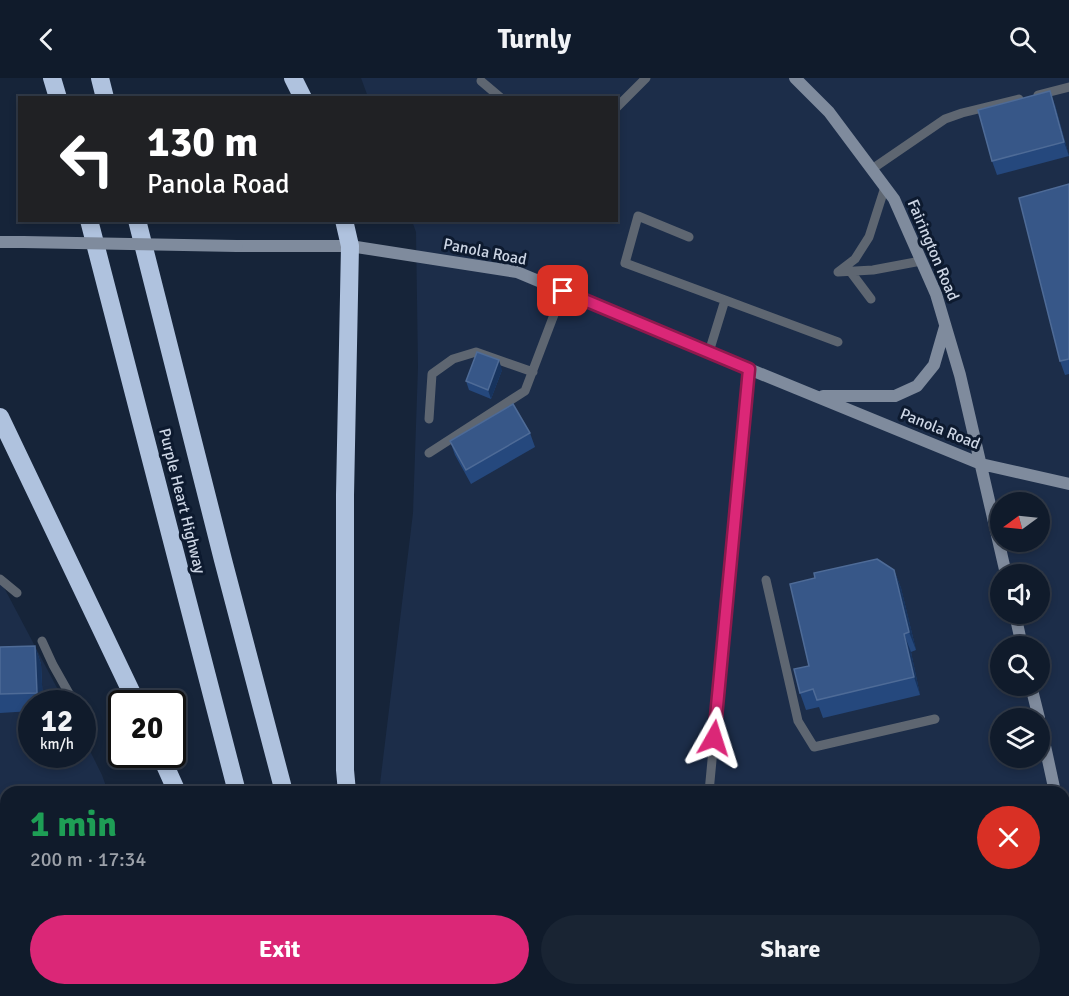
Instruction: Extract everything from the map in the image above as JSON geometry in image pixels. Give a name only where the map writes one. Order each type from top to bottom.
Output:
[{"type":"highway","points":[[52,78],[56,96]]},
{"type":"highway","points":[[100,78],[104,96]]},
{"type":"highway","points":[[293,78],[302,96]]},
{"type":"highway","name":"Purple Heart Highway","points":[[90,222],[235,786]]},
{"type":"highway","name":"Purple Heart Highway","points":[[137,222],[282,786]]},
{"type":"highway","points":[[344,222],[350,246],[345,495],[346,786]]},
{"type":"highway","points":[[0,417],[130,690]]},
{"type":"highway","points":[[166,768],[174,786]]},
{"type":"main road","name":"Fairington Road","points":[[795,78],[830,112],[894,200],[936,294],[960,375],[1004,564]]},
{"type":"main road","name":"Panola Road","points":[[0,242],[350,246],[517,272],[981,464],[1069,484]]},
{"type":"main road","points":[[815,396],[896,396],[917,386],[933,365],[945,326]]},
{"type":"main road","points":[[1050,768],[1054,786]]},
{"type":"lane","points":[[618,106],[646,78]]},
{"type":"lane","points":[[481,81],[499,96]]},
{"type":"lane","points":[[872,169],[945,119],[1069,87]]},
{"type":"lane","points":[[885,187],[869,237],[855,258],[838,272],[873,270],[921,261]]},
{"type":"lane","points":[[689,237],[638,216],[625,263],[838,342]]},
{"type":"lane","points":[[850,271],[871,299]]},
{"type":"lane","points":[[429,442],[429,453],[525,391],[563,291]]},
{"type":"lane","points":[[709,352],[725,300]]},
{"type":"lane","points":[[429,419],[432,374],[453,359],[476,352],[533,372]]},
{"type":"lane","points":[[710,786],[749,369]]},
{"type":"lane","points":[[0,579],[17,593]]},
{"type":"lane","points":[[766,580],[798,721],[814,747],[935,719]]},
{"type":"lane","points":[[42,641],[67,690]]},
{"type":"shaded area","points":[[361,78],[1069,78],[1069,786],[380,786],[413,513],[418,367],[416,232],[412,222],[618,222],[618,96],[368,96]]},
{"type":"shaded area","points":[[0,580],[58,690],[18,690],[18,768],[96,768],[96,763],[106,786],[0,786]]},
{"type":"building","points":[[1050,91],[1064,142],[992,161],[978,110]]},
{"type":"building","points":[[1069,184],[1069,359],[1060,361],[1019,198]]},
{"type":"building","points":[[477,352],[499,360],[488,390],[466,381]]},
{"type":"building","points":[[513,404],[530,433],[466,470],[450,441]]},
{"type":"building","points":[[877,559],[894,570],[909,632],[904,634],[914,677],[817,700],[813,689],[800,693],[794,669],[809,666],[790,584],[815,578],[814,573]]},
{"type":"building","points":[[35,646],[37,690],[18,690],[18,694],[0,694],[0,647]]},
{"type":"route","points":[[563,291],[749,369],[714,738]]}]
